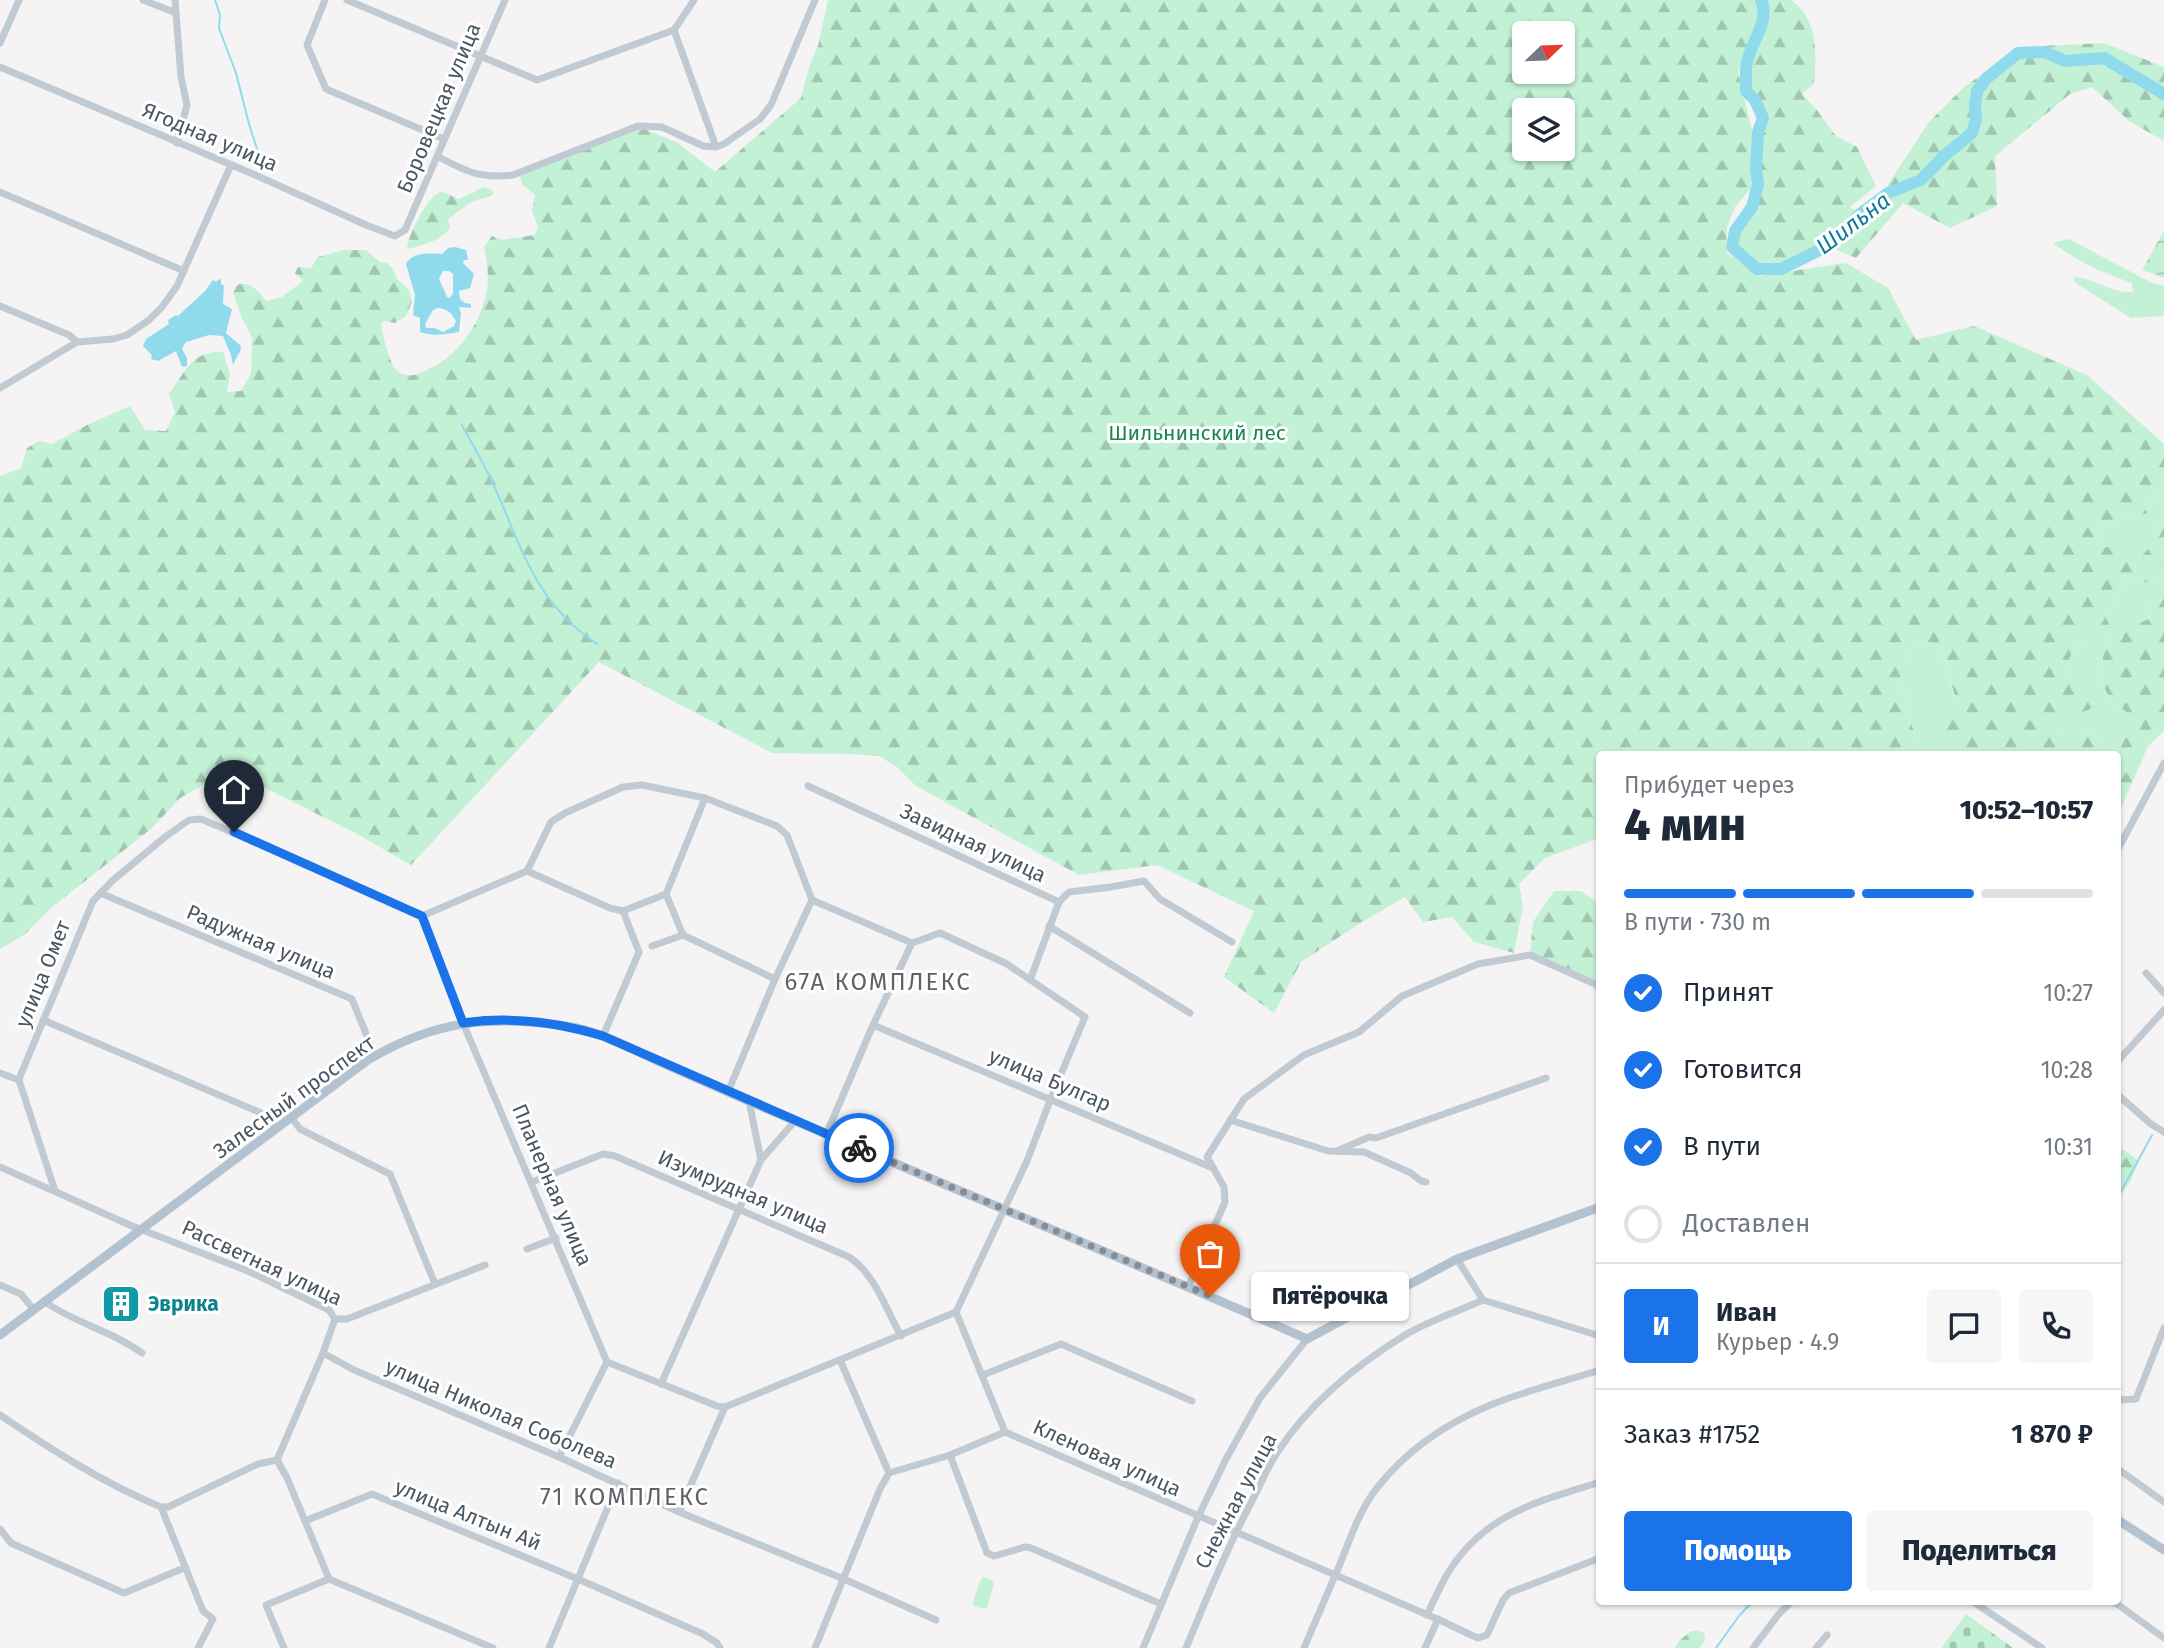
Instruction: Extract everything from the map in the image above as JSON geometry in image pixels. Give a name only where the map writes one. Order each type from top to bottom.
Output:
[{"type":"main road","name":"Залесный проспект","points":[[0,1335],[375,1056],[409,1039],[463,1023],[506,1020],[570,1026],[603,1036],[826,1135],[1307,1339]]},
{"type":"main road","points":[[1307,1339],[1457,1259],[1596,1208]]},
{"type":"main road","points":[[2121,1522],[2164,1550]]},
{"type":"street","points":[[0,43],[19,0]]},
{"type":"street","points":[[142,0],[176,13]]},
{"type":"street","points":[[175,0],[181,78],[187,104],[177,143]]},
{"type":"street","points":[[325,0],[307,45],[326,89],[444,139]]},
{"type":"street","points":[[347,0],[533,79],[542,79],[674,30],[694,0]]},
{"type":"street","name":"Боровецкая улица","points":[[405,230],[505,0]]},
{"type":"street","points":[[437,156],[465,172],[498,177],[513,175],[638,126],[662,127],[702,146],[716,147],[724,144],[766,112],[816,0]]},
{"type":"street","points":[[674,30],[716,147]]},
{"type":"street","name":"Ягодная улица","points":[[0,67],[390,235],[401,234],[405,230]]},
{"type":"street","points":[[0,388],[77,342],[127,335],[162,307],[184,271],[231,165]]},
{"type":"street","points":[[0,192],[184,271]]},
{"type":"street","points":[[0,306],[69,335],[77,342]]},
{"type":"street","points":[[2121,843],[2164,762]]},
{"type":"street","points":[[422,916],[527,871],[551,822],[565,813],[623,787],[642,785],[705,798],[777,826],[787,835],[813,900],[912,943],[940,933],[1007,964],[1085,1017],[1027,1161],[956,1312],[724,1407],[607,1362],[559,1457]]},
{"type":"street","name":"Завидная улица","points":[[808,786],[1059,902],[1069,892],[1144,881],[1160,899],[1232,942]]},
{"type":"street","points":[[705,798],[666,894],[683,936],[775,979]]},
{"type":"street","name":"улица Омет","points":[[19,1080],[87,913],[100,893],[189,820],[201,819],[317,867],[422,916]]},
{"type":"street","points":[[527,871],[610,908],[623,911],[666,894]]},
{"type":"street","name":"Радужная улица","points":[[100,893],[352,999],[375,1056]]},
{"type":"street","points":[[728,1092],[775,979],[813,900]]},
{"type":"street","points":[[1030,980],[1059,902]]},
{"type":"street","points":[[603,1036],[639,952],[623,911]]},
{"type":"street","name":"Планерная улица","points":[[422,916],[463,1023],[607,1362]]},
{"type":"street","points":[[1049,926],[1189,1013]]},
{"type":"street","points":[[652,946],[683,936]]},
{"type":"street","points":[[826,1135],[912,943]]},
{"type":"street","points":[[1188,1287],[1225,1202],[1224,1187],[1207,1157],[1244,1099],[1304,1055],[1359,1032],[1402,996],[1478,964],[1530,955],[1596,985]]},
{"type":"street","points":[[2146,973],[2164,993]]},
{"type":"street","points":[[2121,1059],[2164,1010]]},
{"type":"street","points":[[43,1020],[267,1115],[277,1129]]},
{"type":"street","name":"улица Булгар","points":[[873,1025],[1213,1168]]},
{"type":"street","points":[[0,1073],[19,1080],[55,1191]]},
{"type":"street","points":[[1337,1151],[1546,1078]]},
{"type":"street","points":[[2121,1099],[2164,1132]]},
{"type":"street","points":[[749,1101],[761,1160]]},
{"type":"street","points":[[292,1118],[300,1129],[390,1174],[435,1284]]},
{"type":"street","points":[[1230,1120],[1328,1151],[1364,1152],[1426,1182]]},
{"type":"street","points":[[661,1384],[761,1160],[795,1121]]},
{"type":"street","points":[[1364,1152],[1376,1138]]},
{"type":"street","name":"Изумрудная улица","points":[[532,1182],[603,1154],[615,1156],[862,1265],[901,1336]]},
{"type":"street","name":"Рассветная улица","points":[[0,1167],[248,1271],[329,1310],[335,1319],[347,1319],[485,1265]]},
{"type":"street","points":[[527,1249],[556,1238]]},
{"type":"street","points":[[1457,1259],[1483,1300],[1596,1335]]},
{"type":"street","points":[[0,1285],[22,1294],[34,1310]]},
{"type":"street","name":"Снежная улица","points":[[1186,1648],[1235,1533],[1279,1450],[1321,1400],[1362,1365],[1406,1334],[1483,1300]]},
{"type":"street","points":[[46,1302],[57,1310],[123,1340],[142,1353]]},
{"type":"street","name":"Кленовая улица","points":[[956,1312],[1006,1432],[1473,1636],[1482,1637],[1489,1632],[1503,1600],[1509,1593],[1596,1560]]},
{"type":"street","points":[[277,1460],[335,1319]]},
{"type":"street","points":[[2121,1400],[2136,1399],[2164,1328]]},
{"type":"street","points":[[1143,1648],[1198,1517],[1226,1459],[1260,1398],[1307,1339]]},
{"type":"street","points":[[983,1375],[1061,1344],[1192,1401]]},
{"type":"street","name":"улица Николая Соболева","points":[[323,1353],[354,1370],[559,1457],[678,1512],[844,1579],[936,1620]]},
{"type":"street","points":[[840,1360],[889,1474]]},
{"type":"street","points":[[1304,1648],[1355,1528],[1376,1490],[1405,1456],[1455,1421],[1487,1406],[1596,1371]]},
{"type":"street","points":[[678,1512],[724,1407]]},
{"type":"street","points":[[0,1415],[65,1459],[106,1482],[161,1507],[168,1507],[258,1464],[277,1460]]},
{"type":"street","points":[[815,1648],[880,1489],[889,1474],[950,1455],[1006,1432]]},
{"type":"street","points":[[950,1455],[987,1553],[994,1556],[1025,1547],[1031,1548],[1161,1604]]},
{"type":"street","points":[[277,1460],[288,1480],[328,1578],[493,1648]]},
{"type":"street","points":[[2121,1471],[2164,1502]]},
{"type":"street","points":[[549,1648],[618,1483]]},
{"type":"street","points":[[1427,1615],[1447,1575],[1461,1556],[1498,1520],[1522,1507],[1596,1483]]},
{"type":"street","name":"улица Алтын Ай","points":[[305,1521],[372,1494],[703,1634],[720,1648]]},
{"type":"street","points":[[161,1507],[203,1611],[213,1619],[198,1648]]},
{"type":"street","points":[[0,1529],[11,1544],[124,1592],[184,1568]]},
{"type":"street","points":[[284,1648],[266,1605],[328,1578]]},
{"type":"street","points":[[1753,1648],[1788,1605]]},
{"type":"street","points":[[1978,1605],[2042,1648]]},
{"type":"street","points":[[2119,1605],[2164,1638]]},
{"type":"street","points":[[1425,1648],[1441,1620]]},
{"type":"street","points":[[1816,1648],[1826,1635]]},
{"type":"green space","name":"Шильнинский лес","points":[[828,0],[1791,0],[1806,17],[1814,38],[1814,84],[1802,94],[1836,136],[1857,147],[1876,186],[1850,207],[1860,214],[1888,193],[1888,184],[1929,122],[1962,89],[2019,47],[2104,43],[2164,67],[2164,141],[2129,121],[2092,87],[2070,94],[1995,156],[1997,206],[1950,228],[1903,203],[1856,258],[1828,246],[1781,269],[1757,269],[1732,247],[1735,231],[1752,207],[1758,184],[1758,132],[1763,117],[1755,100],[1746,91],[1746,62],[1738,71],[1752,131],[1752,187],[1735,207],[1727,227],[1726,252],[1760,276],[1846,263],[1888,288],[1916,340],[1974,326],[2087,375],[2164,444],[2164,486],[2154,495],[2147,513],[2101,526],[2100,546],[2124,549],[2132,564],[2153,545],[2156,523],[2164,517],[2164,564],[2151,584],[2124,575],[2117,599],[2105,616],[2110,626],[2124,617],[2134,625],[2149,619],[2150,604],[2164,598],[2164,731],[2148,746],[2121,808],[2121,751],[2110,751],[2120,748],[2127,734],[2127,712],[2112,703],[2101,681],[2105,635],[2089,631],[2071,654],[2065,671],[2075,683],[2075,695],[2092,693],[2097,704],[2058,721],[2060,732],[2092,731],[2106,751],[1958,751],[1948,748],[1939,716],[1955,697],[1946,662],[1931,642],[1910,649],[1900,675],[1910,720],[1921,751],[1596,751],[1596,839],[1545,858],[1519,884],[1523,906],[1514,953],[1474,942],[1452,917],[1423,922],[1405,897],[1301,962],[1274,1013],[1224,977],[1254,911],[1157,865],[1079,875],[916,786],[897,767],[879,756],[772,753],[599,662],[411,865],[359,835],[263,787],[240,770],[211,780],[180,798],[152,828],[51,908],[24,935],[0,949],[0,476],[21,468],[27,448],[39,441],[52,444],[130,406],[145,430],[166,431],[175,412],[169,394],[191,364],[204,355],[223,352],[230,374],[227,392],[241,391],[251,374],[252,337],[233,292],[237,285],[250,285],[266,301],[282,297],[303,281],[295,273],[298,267],[311,268],[318,257],[344,250],[366,250],[380,262],[387,263],[397,279],[409,290],[412,302],[406,316],[395,323],[384,321],[381,324],[387,351],[396,370],[404,375],[422,372],[456,350],[477,319],[488,283],[484,247],[492,236],[502,240],[535,235],[538,227],[532,211],[535,195],[523,185],[519,175],[640,127],[678,143],[715,172],[801,98],[818,46]]},
{"type":"green space","points":[[483,187],[494,193],[472,202],[448,219],[450,228],[432,242],[409,249],[407,247],[420,215],[438,193],[443,192],[459,199]]},
{"type":"green space","points":[[2164,231],[2164,278],[2142,270]]},
{"type":"green space","points":[[2069,239],[2152,283],[2164,286],[2164,316],[2131,318],[2074,282],[2074,277],[2082,278],[2124,292],[2133,292],[2132,283],[2091,266],[2053,243]]},
{"type":"green space","points":[[2164,486],[2164,517],[2156,523],[2153,545],[2131,565],[2100,546],[2101,526],[2147,513],[2154,495]]},
{"type":"green space","points":[[2164,564],[2164,598],[2150,604],[2149,619],[2134,625],[2110,626],[2105,616],[2117,599],[2124,575],[2151,584]]},
{"type":"green space","points":[[2090,630],[2105,635],[2101,681],[2112,703],[2127,712],[2127,734],[2120,748],[2106,751],[2092,731],[2061,733],[2057,721],[2068,716],[2074,697],[2073,683],[2065,671],[2071,654]]},
{"type":"green space","points":[[1931,642],[1946,662],[1967,751],[1921,751],[1910,720],[1900,675],[1910,649]]},
{"type":"green space","points":[[1554,891],[1581,891],[1596,901],[1596,984],[1530,955],[1533,922]]},
{"type":"green space","points":[[2121,1149],[2139,1161],[2130,1182],[2121,1194]]},
{"type":"green space","points":[[984,1577],[994,1584],[987,1608],[984,1609],[974,1606],[973,1602]]},
{"type":"green space","points":[[1966,1614],[2013,1648],[1941,1648]]},
{"type":"green space","points":[[1691,1631],[1704,1633],[1705,1640],[1700,1648],[1675,1648],[1679,1641]]},
{"type":"water","points":[[448,248],[466,250],[468,260],[463,263],[474,274],[470,288],[459,291],[460,299],[471,304],[471,308],[459,308],[459,332],[425,334],[420,332],[420,318],[413,315],[415,295],[406,264],[417,255],[442,254]],"holes":[[[443,271],[453,274],[453,293],[450,298],[439,279]],[[437,308],[451,313],[456,321],[454,326],[443,332],[426,328],[425,324]]]},
{"type":"water","points":[[219,279],[224,286],[223,304],[232,309],[226,333],[241,346],[233,365],[223,336],[209,335],[186,342],[182,349],[187,358],[187,366],[182,367],[176,351],[158,361],[151,359],[152,355],[143,346],[146,339],[169,324],[168,320],[178,316],[213,280],[216,282]]},
{"type":"waterway","points":[[215,0],[220,15],[219,28],[236,73],[257,149]]},
{"type":"waterway","name":"Шильна","points":[[1761,0],[1762,24],[1746,66],[1746,91],[1755,100],[1763,118],[1758,132],[1758,184],[1752,207],[1735,231],[1732,247],[1757,269],[1781,269],[1828,246],[1860,214],[1888,193],[1921,180],[1972,133],[1976,119],[1977,91],[1987,78],[2018,53],[2045,52],[2065,61],[2104,58],[2164,94]]},
{"type":"waterway","points":[[462,425],[491,480],[523,554],[545,593],[576,628],[597,644]]},
{"type":"waterway","points":[[2121,1192],[2152,1135]]},
{"type":"waterway","points":[[1716,1648],[1749,1605]]},
{"type":"way so far","points":[[859,1148],[1210,1296]]},
{"type":"place","name":"Пятёрочка","points":[[1210,1296]]},
{"type":"place","name":"Эврика","points":[[121,1304]]},
{"type":"district","name":"67А КОМПЛЕКС","points":[[878,982]]},
{"type":"district","name":"71 КОМПЛЕКС","points":[[625,1497]]},
{"type":"route","points":[[234,832],[422,916],[463,1023],[506,1020],[570,1026],[603,1036],[859,1148]]}]
